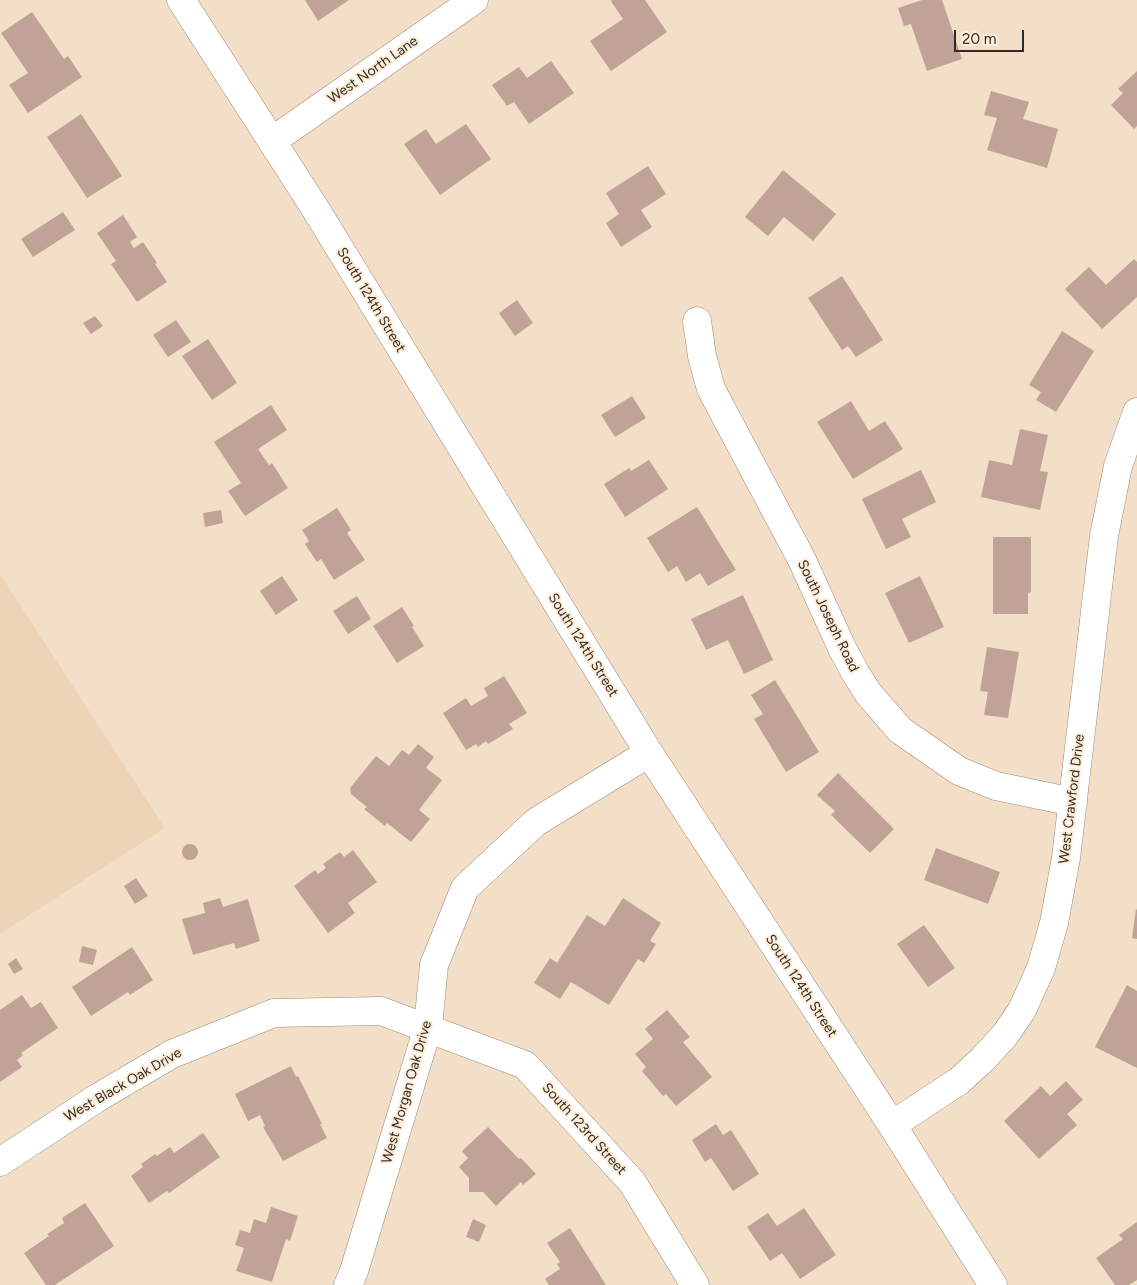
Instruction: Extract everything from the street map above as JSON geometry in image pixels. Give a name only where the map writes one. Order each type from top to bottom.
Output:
[{"type":"street","name":"South 124th Street","points":[[181,0],[272,140],[649,753],[892,1125],[993,1285]]},
{"type":"street","name":"West North Lane","points":[[272,140],[474,0]]},
{"type":"street","name":"South Joseph Road","points":[[697,321],[702,356],[711,389],[802,560],[842,648],[868,693],[885,715],[900,730],[960,771],[996,786],[1073,802]]},
{"type":"street","name":"West Crawford Drive","points":[[892,1125],[959,1081],[982,1060],[1005,1034],[1022,1010],[1040,968],[1054,923],[1066,858],[1104,536],[1118,466],[1137,412]]},
{"type":"street","name":"West Morgan Oak Drive","points":[[348,1285],[354,1271],[428,1027],[434,966],[465,888],[536,822],[649,753]]},
{"type":"street","name":"West Black Oak Drive","points":[[0,1162],[97,1098],[172,1054],[274,1013],[382,1011],[428,1027]]},
{"type":"street","name":"South 123rd Street","points":[[428,1027],[525,1065],[632,1182],[695,1285]]},
{"type":"shaded area","points":[[0,574],[165,828],[0,934]]},
{"type":"building","points":[[305,0],[349,0],[318,21]]},
{"type":"building","points":[[612,0],[645,0],[667,32],[611,71],[590,41],[623,19]]},
{"type":"building","points":[[922,0],[942,0],[962,59],[927,71],[911,24],[904,26],[898,8]]},
{"type":"building","points":[[32,12],[64,59],[68,56],[82,77],[28,113],[9,85],[28,73],[1,33]]},
{"type":"building","points":[[551,61],[574,93],[529,124],[514,102],[507,106],[492,85],[519,67],[527,78]]},
{"type":"building","points":[[1137,71],[1137,126],[1134,129],[1111,105],[1123,93],[1118,89]]},
{"type":"building","points":[[991,91],[1029,102],[1023,119],[1058,129],[1047,168],[987,150],[997,118],[984,115]]},
{"type":"building","points":[[81,114],[122,176],[87,198],[47,137]]},
{"type":"building","points":[[466,124],[491,159],[440,195],[404,144],[426,129],[436,144]]},
{"type":"building","points":[[648,166],[666,194],[641,210],[652,227],[621,247],[606,223],[619,214],[606,193]]},
{"type":"building","points":[[783,170],[836,214],[813,241],[784,217],[768,236],[745,217]]},
{"type":"building","points":[[63,212],[75,230],[33,257],[21,239]]},
{"type":"building","points":[[123,215],[137,237],[130,242],[134,248],[143,242],[167,282],[137,302],[111,264],[116,261],[97,233]]},
{"type":"building","points":[[1134,259],[1137,262],[1137,297],[1102,329],[1065,289],[1089,267],[1106,285]]},
{"type":"building","points":[[842,276],[883,340],[856,357],[848,346],[842,350],[808,298]]},
{"type":"building","points":[[517,300],[533,323],[515,336],[499,313]]},
{"type":"building","points":[[95,316],[103,326],[91,334],[83,323]]},
{"type":"building","points":[[176,320],[191,342],[168,357],[153,335]]},
{"type":"building","points":[[1062,331],[1094,351],[1056,412],[1036,400],[1041,392],[1029,385]]},
{"type":"building","points":[[208,339],[237,383],[212,400],[182,356]]},
{"type":"building","points":[[632,396],[646,418],[615,437],[601,415]]},
{"type":"building","points":[[851,401],[869,431],[885,421],[903,449],[853,479],[817,422]]},
{"type":"building","points":[[271,405],[287,430],[258,449],[269,465],[272,463],[288,488],[245,516],[228,491],[241,483],[214,442]]},
{"type":"building","points":[[1020,429],[1048,435],[1040,471],[1048,472],[1040,510],[981,497],[989,460],[1012,465]]},
{"type":"building","points":[[649,460],[668,489],[625,517],[604,484],[629,468],[631,471]]},
{"type":"building","points":[[921,470],[936,502],[902,519],[911,537],[886,549],[862,499]]},
{"type":"building","points":[[697,507],[736,570],[708,586],[700,573],[686,582],[677,566],[668,572],[647,538]]},
{"type":"building","points":[[337,508],[351,530],[347,533],[365,560],[334,580],[321,559],[317,562],[305,544],[309,541],[302,530]]},
{"type":"building","points":[[221,510],[223,523],[205,527],[203,513]]},
{"type":"building","points":[[993,537],[1031,537],[1031,592],[1028,593],[1028,614],[993,614]]},
{"type":"building","points":[[282,576],[298,600],[276,615],[260,591]]},
{"type":"building","points":[[920,576],[944,627],[909,643],[885,593]]},
{"type":"building","points":[[743,595],[773,660],[744,674],[728,640],[706,650],[691,619]]},
{"type":"building","points":[[357,596],[371,619],[348,634],[333,611]]},
{"type":"building","points":[[402,607],[424,646],[397,663],[373,626]]},
{"type":"building","points":[[987,647],[1019,652],[1008,718],[984,715],[988,692],[980,691]]},
{"type":"building","points":[[504,676],[527,713],[509,724],[513,729],[488,744],[486,741],[478,747],[476,744],[466,750],[443,713],[466,698],[471,706],[488,696],[484,688]]},
{"type":"building","points":[[775,680],[819,752],[786,772],[754,719],[763,714],[751,695]]},
{"type":"building","points":[[418,744],[434,757],[426,768],[442,780],[419,810],[430,819],[411,842],[387,823],[385,826],[364,809],[367,807],[351,794],[350,788],[376,756],[389,766],[402,750],[409,755]]},
{"type":"building","points":[[838,773],[894,829],[870,853],[831,815],[835,811],[817,795]]},
{"type":"building","points":[[190,844],[198,852],[190,860],[182,852]]},
{"type":"building","points":[[936,848],[1000,872],[988,904],[924,880]]},
{"type":"building","points":[[353,850],[377,882],[348,903],[355,913],[328,933],[294,886],[315,870],[318,874],[326,868],[323,864],[340,852],[344,857]]},
{"type":"building","points":[[136,878],[148,896],[135,904],[124,886]]},
{"type":"building","points":[[220,898],[223,907],[248,899],[260,941],[236,949],[234,943],[193,955],[182,919],[205,913],[203,903]]},
{"type":"building","points":[[623,898],[661,923],[650,941],[656,944],[644,963],[638,959],[609,1005],[571,982],[560,999],[534,983],[550,958],[557,963],[587,915],[605,926]]},
{"type":"building","points":[[1137,910],[1137,939],[1132,938]]},
{"type":"building","points":[[924,925],[955,968],[928,987],[897,944]]},
{"type":"building","points":[[82,946],[97,950],[93,965],[79,962]]},
{"type":"building","points":[[132,947],[153,980],[130,995],[128,992],[91,1016],[72,987]]},
{"type":"building","points":[[16,958],[23,969],[14,974],[8,964]]},
{"type":"building","points":[[1127,985],[1137,991],[1137,1068],[1095,1047]]},
{"type":"building","points":[[22,995],[31,1008],[41,1002],[58,1028],[21,1053],[23,1055],[17,1060],[22,1067],[0,1082],[0,1010]]},
{"type":"building","points":[[667,1010],[690,1037],[683,1042],[712,1077],[676,1106],[666,1094],[663,1096],[642,1071],[646,1067],[635,1054],[653,1039],[645,1029]]},
{"type":"building","points":[[291,1066],[322,1124],[320,1124],[327,1138],[283,1161],[263,1127],[265,1126],[260,1115],[248,1121],[235,1094]]},
{"type":"building","points":[[1066,1081],[1083,1100],[1067,1114],[1077,1125],[1039,1159],[1004,1121],[1041,1086],[1050,1096]]},
{"type":"building","points":[[716,1124],[723,1135],[731,1130],[759,1174],[733,1191],[711,1158],[705,1162],[692,1140]]},
{"type":"building","points":[[488,1127],[536,1174],[523,1185],[521,1182],[496,1206],[483,1192],[469,1192],[469,1178],[459,1167],[468,1158],[462,1151]]},
{"type":"building","points":[[203,1133],[220,1157],[169,1193],[167,1191],[149,1203],[131,1176],[143,1167],[141,1164],[155,1154],[157,1156],[170,1147],[174,1153]]},
{"type":"building","points":[[85,1203],[114,1246],[55,1285],[46,1285],[24,1253],[64,1223],[62,1218]]},
{"type":"building","points":[[271,1207],[298,1216],[290,1241],[286,1239],[272,1282],[236,1271],[244,1248],[235,1245],[240,1230],[250,1233],[254,1219],[266,1223]]},
{"type":"building","points":[[804,1208],[836,1255],[800,1279],[782,1253],[770,1261],[747,1227],[768,1213],[777,1226]]},
{"type":"building","points":[[473,1219],[486,1225],[479,1242],[466,1237]]},
{"type":"building","points":[[1137,1222],[1137,1280],[1129,1285],[1115,1285],[1096,1258],[1123,1239],[1119,1235]]},
{"type":"building","points":[[570,1228],[606,1285],[549,1285],[545,1279],[560,1269],[557,1264],[560,1262],[547,1243]]}]
